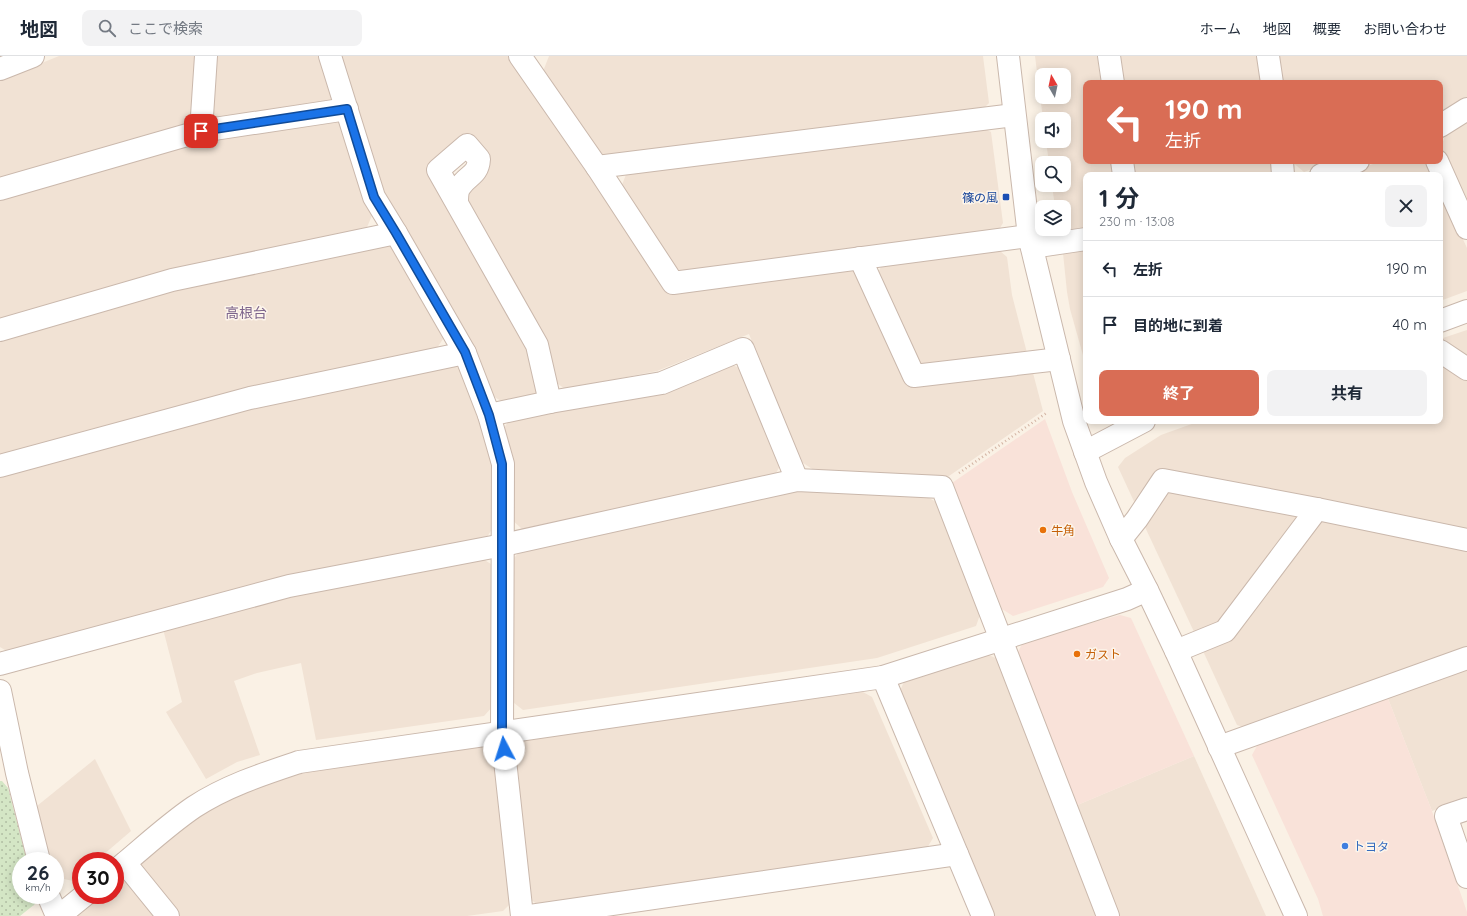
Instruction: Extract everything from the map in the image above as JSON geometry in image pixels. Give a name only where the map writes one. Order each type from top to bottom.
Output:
[{"type":"street","points":[[0,69],[33,56]]},
{"type":"street","points":[[201,131],[206,56]]},
{"type":"street","points":[[330,56],[374,197],[465,352],[489,415],[502,464],[502,733],[522,916]]},
{"type":"street","points":[[520,56],[597,167],[673,283],[860,258],[1030,242],[1083,239]]},
{"type":"street","points":[[1008,56],[1030,242],[1069,405],[1096,482],[1121,539],[1176,651],[1296,916]]},
{"type":"street","points":[[1109,56],[1113,80]]},
{"type":"street","points":[[1268,56],[1272,80]]},
{"type":"street","points":[[0,189],[201,131],[347,109]]},
{"type":"street","points":[[1443,124],[1467,109]]},
{"type":"street","points":[[597,167],[1014,115]]},
{"type":"street","points":[[1330,172],[1350,164]]},
{"type":"street","points":[[1443,174],[1467,228]]},
{"type":"street","points":[[456,203],[538,345],[550,402]]},
{"type":"street","points":[[0,330],[172,280],[396,233]]},
{"type":"street","points":[[860,258],[914,376],[1059,359]]},
{"type":"street","points":[[1443,320],[1467,311]]},
{"type":"street","points":[[489,415],[550,402],[662,383],[743,349],[797,480]]},
{"type":"street","points":[[0,466],[250,398],[465,352]]},
{"type":"street","points":[[1443,353],[1467,369]]},
{"type":"street","points":[[1086,452],[1138,424]]},
{"type":"street","points":[[0,664],[289,586],[503,545],[797,480],[942,487],[1108,916]]},
{"type":"street","points":[[1121,539],[1163,480],[1317,509],[1467,540]]},
{"type":"street","points":[[1176,651],[1225,631],[1317,509]]},
{"type":"street","points":[[124,863],[139,849],[194,807],[223,791],[274,770],[299,762],[883,677],[1127,599],[1147,590]]},
{"type":"street","points":[[1220,747],[1467,658]]},
{"type":"street","points":[[883,677],[983,916]]},
{"type":"street","points":[[0,691],[9,772],[36,852]]},
{"type":"street","points":[[1467,809],[1446,816],[1467,877]]},
{"type":"street","points":[[530,916],[957,854]]},
{"type":"street","points":[[124,871],[168,916]]},
{"type":"street","points":[[52,904],[58,916],[73,904]]},
{"type":"path","points":[[942,487],[950,479],[1049,412]]},
{"type":"shaded area","points":[[59,56],[198,56],[194,117],[186,127],[164,131],[0,178],[0,80]]},
{"type":"shaded area","points":[[213,56],[322,56],[335,98],[328,107],[218,123],[210,113]]},
{"type":"shaded area","points":[[339,56],[508,56],[667,292],[851,269],[862,277],[912,386],[1033,373],[1043,411],[949,476],[817,472],[800,461],[749,334],[657,371],[565,389],[554,381],[467,208],[467,195],[484,155],[430,169],[534,349],[542,384],[536,395],[503,402],[491,395],[480,359],[382,191]]},
{"type":"shaded area","points":[[549,56],[983,56],[989,103],[983,109],[605,156],[594,152],[542,74]]},
{"type":"shaded area","points":[[1035,56],[1097,56],[1101,80],[1083,80],[1083,164],[1111,164],[1112,172],[1083,172],[1083,228],[1071,230],[1071,200],[1054,200],[1053,192],[1071,192],[1071,156],[1048,156],[1047,148],[1071,148],[1071,112],[1042,112],[1041,104],[1071,104],[1071,68],[1037,68]]},
{"type":"shaded area","points":[[1118,56],[1260,56],[1263,80],[1121,80]]},
{"type":"shaded area","points":[[1277,56],[1467,56],[1467,99],[1443,114],[1443,80],[1281,80]]},
{"type":"shaded area","points":[[332,117],[342,121],[373,213],[365,232],[0,322],[0,197],[241,131]]},
{"type":"shaded area","points":[[1467,119],[1467,204],[1443,152],[1443,142],[1446,132]]},
{"type":"shaded area","points":[[983,128],[991,132],[1003,223],[998,231],[683,271],[674,268],[620,190],[627,172]]},
{"type":"shaded area","points":[[1130,164],[1273,164],[1275,172],[1132,172]]},
{"type":"shaded area","points":[[1295,164],[1326,164],[1304,172]]},
{"type":"shaded area","points":[[1373,164],[1428,164],[1432,172],[1351,172]]},
{"type":"shaded area","points":[[1443,196],[1467,248],[1467,291],[1443,300]]},
{"type":"shaded area","points":[[384,244],[397,249],[445,336],[435,351],[0,458],[0,339],[184,288]]},
{"type":"shaded area","points":[[1083,250],[1083,355],[1070,309],[1063,253]]},
{"type":"shaded area","points":[[1000,251],[1007,257],[1012,295],[1027,353],[924,366],[913,359],[876,276],[882,265]]},
{"type":"shaded area","points":[[1467,330],[1467,362],[1443,346],[1443,338]]},
{"type":"shaded area","points":[[729,363],[741,369],[781,464],[775,475],[522,529],[511,519],[501,433],[509,420]]},
{"type":"shaded area","points":[[1443,363],[1467,379],[1467,533],[1161,475],[1137,508],[1118,467],[1125,458],[1161,435],[1192,424],[1443,424]]},
{"type":"shaded area","points":[[448,365],[460,368],[494,465],[494,526],[487,537],[274,581],[10,653],[0,647],[0,475],[254,405]]},
{"type":"shaded area","points":[[1045,419],[1072,492],[1109,578],[1103,587],[1013,616],[1002,609],[952,483]]},
{"type":"shaded area","points":[[796,489],[924,495],[936,502],[981,612],[976,626],[877,658],[523,710],[514,703],[514,558],[521,550]]},
{"type":"shaded area","points":[[1168,490],[1302,510],[1221,625],[1195,634],[1145,527],[1146,521]]},
{"type":"shaded area","points":[[1318,518],[1467,547],[1467,647],[1243,727],[1237,725],[1203,651]]},
{"type":"shaded area","points":[[480,557],[494,566],[493,706],[484,716],[316,740],[301,663],[257,673],[234,681],[260,755],[237,762],[206,779],[166,712],[182,702],[163,629],[288,596]]},
{"type":"shaded area","points":[[1120,615],[1131,618],[1194,756],[1075,806],[1017,654],[1023,642]]},
{"type":"shaded area","points":[[984,653],[998,659],[1099,916],[992,916],[900,691],[906,677]]},
{"type":"shaded area","points":[[1467,667],[1467,798],[1432,811],[1387,696]]},
{"type":"shaded area","points":[[861,691],[872,697],[933,838],[927,848],[539,906],[529,898],[513,751],[520,740]]},
{"type":"shaded area","points":[[1387,696],[1432,811],[1467,912],[1467,916],[1323,916],[1318,899],[1252,755],[1258,744]]},
{"type":"shaded area","points":[[484,744],[494,752],[512,902],[503,911],[467,916],[175,916],[139,873],[140,861],[207,809],[276,779],[318,769]]},
{"type":"shaded area","points":[[1194,756],[1266,916],[1118,916],[1075,806]]},
{"type":"shaded area","points":[[95,759],[131,831],[106,852],[72,852],[72,881],[64,879],[64,852],[47,852],[37,806]]},
{"type":"shaded area","points":[[124,880],[132,881],[161,916],[72,916],[88,904],[124,904]]},
{"type":"green space","points":[[0,781],[2,781],[8,788],[25,852],[12,852],[12,904],[35,904],[20,916],[0,916]]},
{"type":"place","name":"篠の風","points":[[1006,197]]},
{"type":"place","name":"牛角","points":[[1043,530]]},
{"type":"place","name":"ガスト","points":[[1077,654]]},
{"type":"place","name":"トヨタ","points":[[1345,846]]},
{"type":"district","name":"高根台","points":[[246,313]]},
{"type":"route","points":[[201,131],[347,109],[374,197],[465,352],[489,415],[502,464],[502,733],[504,749]]}]
